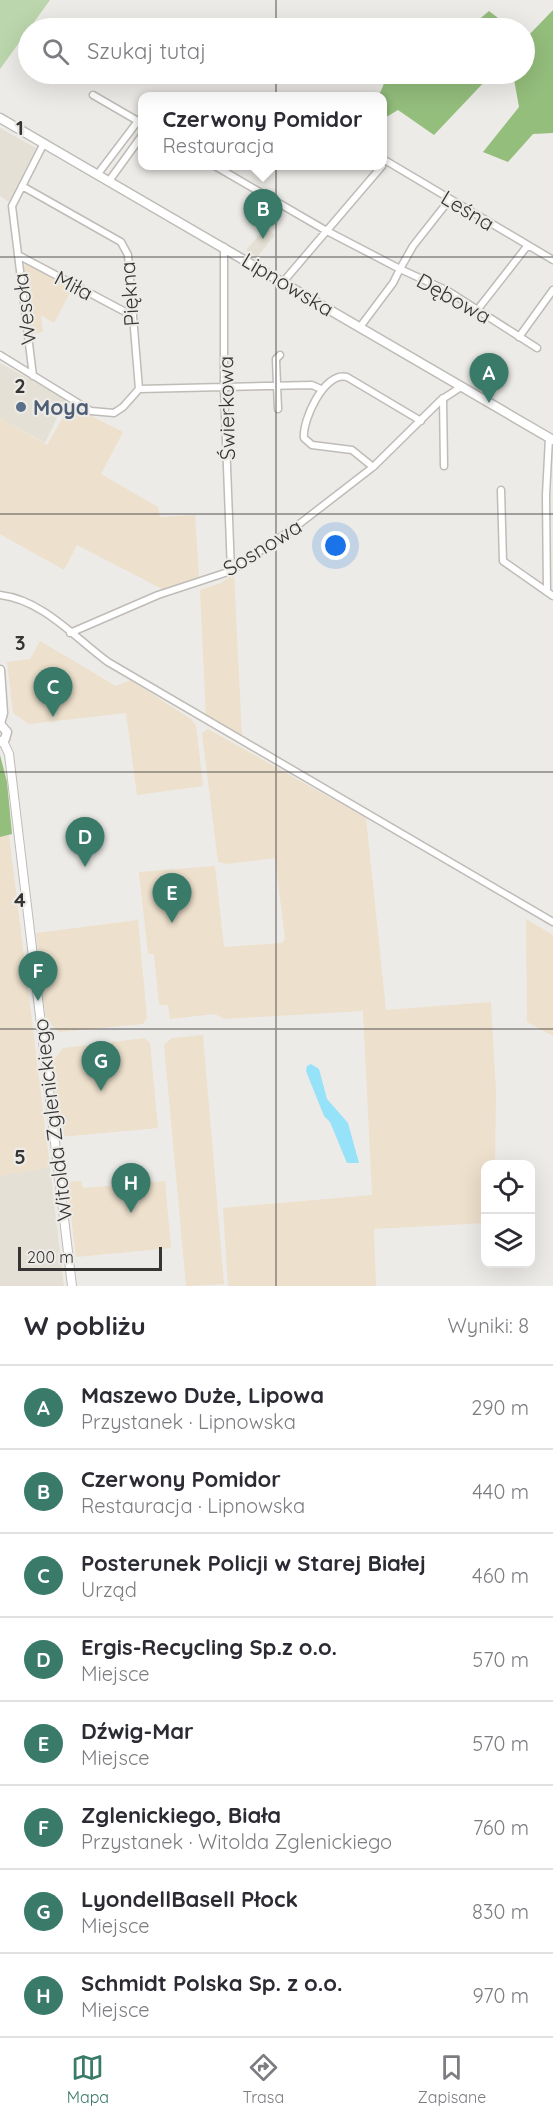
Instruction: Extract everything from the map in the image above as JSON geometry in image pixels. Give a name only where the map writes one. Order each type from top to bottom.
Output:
[{"type":"main road","name":"Lipnowska","points":[[0,118],[224,246],[551,439]]},
{"type":"main road","name":"Lipnowska","points":[[0,123],[21,130]]},
{"type":"main road","points":[[0,670],[3,713],[0,724],[7,732],[1,742]]},
{"type":"street","points":[[93,95],[138,121]]},
{"type":"street","points":[[97,175],[138,127]]},
{"type":"street","points":[[109,181],[138,141]]},
{"type":"street","name":"Wesoła","points":[[33,376],[12,206],[44,143]]},
{"type":"street","name":"Leśna","points":[[387,165],[553,260]]},
{"type":"street","points":[[223,170],[325,230],[400,269],[413,246],[450,199]]},
{"type":"street","points":[[283,282],[378,170]]},
{"type":"street","name":"Piękna","points":[[22,186],[122,242],[128,255],[131,315],[139,389]]},
{"type":"street","points":[[478,309],[528,245]]},
{"type":"street","name":"Świerkowa","points":[[224,246],[224,388],[231,571]]},
{"type":"street","name":"Miła","points":[[18,255],[131,315]]},
{"type":"street","name":"Dębowa","points":[[360,327],[400,269],[448,291],[537,348]]},
{"type":"street","points":[[519,337],[553,290]]},
{"type":"street","points":[[0,355],[68,395],[80,406],[102,414],[114,413],[123,407],[139,389],[312,385],[321,389]]},
{"type":"street","points":[[278,409],[276,359],[280,355]]},
{"type":"street","points":[[373,467],[352,450],[312,445],[304,438],[303,427],[321,389],[328,381],[337,376],[347,377],[421,421]]},
{"type":"street","name":"Sosnowa","points":[[70,633],[158,595],[231,571],[298,525],[373,467],[443,398],[461,387]]},
{"type":"street","points":[[443,398],[444,466]]},
{"type":"street","points":[[550,594],[546,495],[551,439]]},
{"type":"street","points":[[501,490],[503,561],[550,594]]},
{"type":"street","points":[[0,595],[14,598],[52,616],[108,662],[553,922]]},
{"type":"street","name":"Witolda Zglenickiego","points":[[1,742],[9,754],[72,1286]]},
{"type":"shaded area","points":[[0,128],[36,148],[9,202],[0,196]]},
{"type":"shaded area","points":[[266,227],[275,235],[257,257],[246,250]]},
{"type":"shaded area","points":[[27,263],[72,289],[54,323],[41,315],[43,332],[32,334],[24,266]]},
{"type":"shaded area","points":[[0,363],[66,399],[45,443],[0,418]]},
{"type":"shaded area","points":[[70,405],[123,432],[101,474],[158,507],[160,517],[195,515],[199,579],[164,590],[77,545],[64,570],[0,534],[0,418],[47,445]]},
{"type":"shaded area","points":[[234,574],[242,736],[206,717],[200,590],[221,583]]},
{"type":"shaded area","points":[[40,641],[116,686],[130,680],[191,719],[196,725],[203,786],[137,795],[126,713],[29,724],[13,713],[7,662],[30,659]]},
{"type":"shaded area","points":[[208,729],[366,818],[386,1010],[491,1002],[496,1092],[495,1160],[481,1160],[481,1223],[374,1229],[376,1286],[228,1286],[223,1208],[372,1195],[363,1011],[224,1019],[215,1014],[170,1019],[168,1005],[159,1005],[154,954],[148,954],[139,872],[215,866],[224,947],[282,943],[285,938],[275,858],[227,864],[218,862],[202,733]]},
{"type":"shaded area","points":[[9,835],[50,1167],[0,1176],[0,837]]},
{"type":"shaded area","points":[[526,919],[553,935],[553,1036],[527,1022]]},
{"type":"shaded area","points":[[138,920],[147,1018],[143,1024],[59,1032],[46,1020],[36,933]]},
{"type":"shaded area","points":[[203,1035],[224,1284],[186,1286],[164,1045],[172,1038]]},
{"type":"shaded area","points":[[145,1038],[150,1043],[158,1128],[60,1137],[51,1063],[63,1048]]},
{"type":"shaded area","points":[[50,1167],[64,1286],[0,1286],[0,1176]]},
{"type":"shaded area","points":[[81,1181],[83,1188],[165,1181],[171,1248],[76,1257],[67,1182]]},
{"type":"green space","points":[[0,0],[50,0],[37,18],[18,18],[18,44],[0,69]]},
{"type":"green space","points":[[553,10],[553,133],[533,134],[508,162],[483,152],[519,107],[515,84],[535,84],[535,29]]},
{"type":"green space","points":[[489,11],[498,18],[481,18]]},
{"type":"green space","points":[[384,84],[482,84],[434,135],[398,110],[387,117],[387,92],[380,92]]},
{"type":"green space","points":[[0,755],[7,782],[12,834],[0,837]]},
{"type":"water","points":[[311,1064],[319,1069],[327,1099],[348,1123],[359,1163],[347,1163],[330,1122],[324,1116],[306,1071],[307,1066]]},
{"type":"place","name":"Czerwony Pomidor","points":[[263,239]]},
{"type":"place","name":"Maszewo Duże, Lipowa","points":[[489,403]]},
{"type":"place","name":"Moya","points":[[21,407]]},
{"type":"place","name":"Posterunek Policji w Starej Białej","points":[[53,717]]},
{"type":"place","name":"Ergis-Recycling Sp.z o.o.","points":[[85,867]]},
{"type":"place","name":"Dźwig-Mar","points":[[172,923]]},
{"type":"place","name":"Zglenickiego, Biała","points":[[38,1001]]},
{"type":"place","name":"LyondellBasell Płock","points":[[101,1091]]},
{"type":"place","name":"Schmidt Polska Sp. z o.o.","points":[[131,1213]]}]
